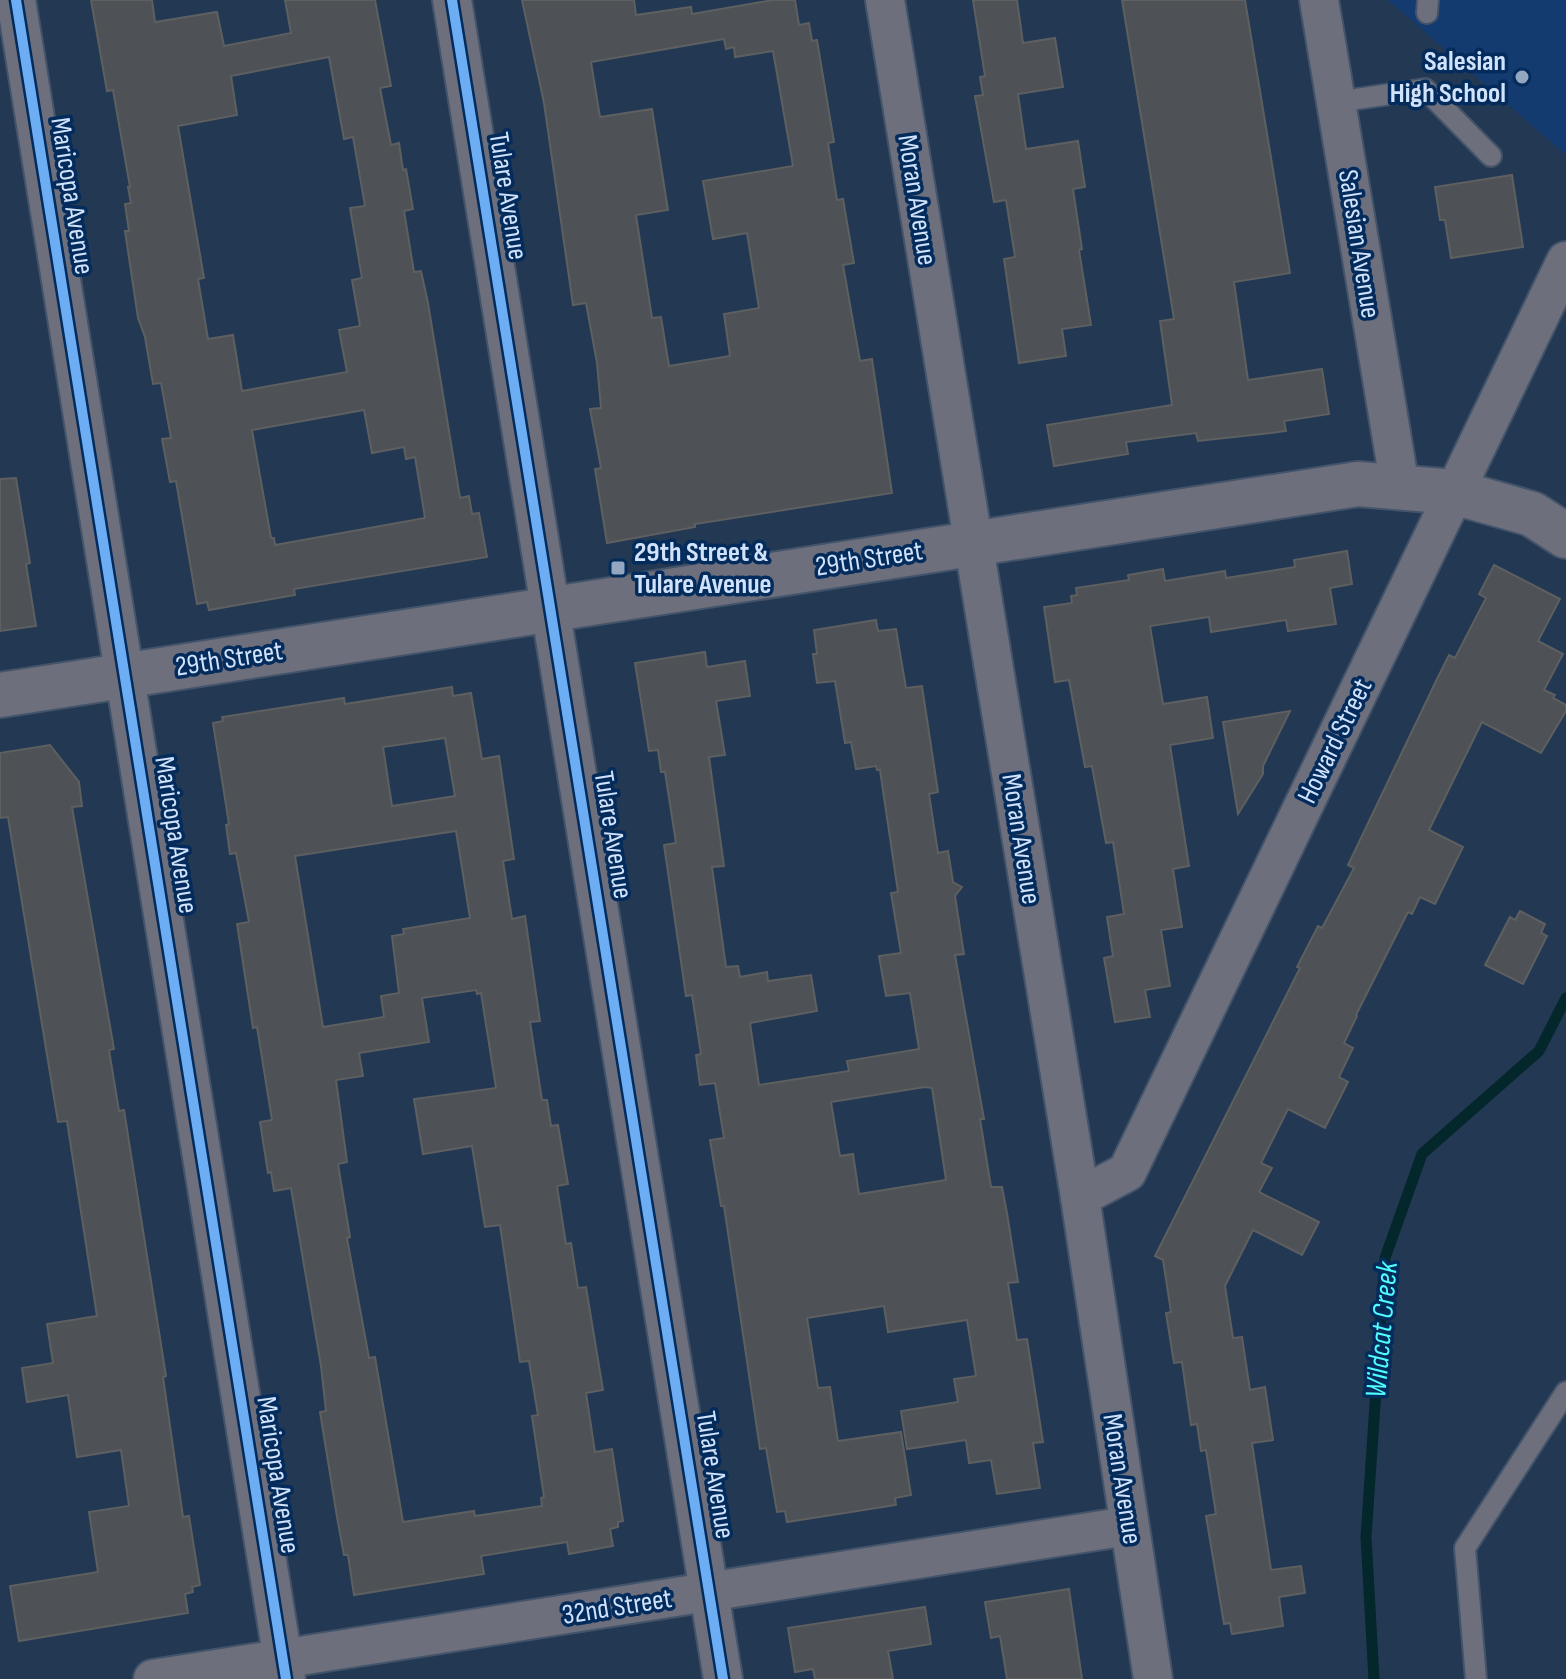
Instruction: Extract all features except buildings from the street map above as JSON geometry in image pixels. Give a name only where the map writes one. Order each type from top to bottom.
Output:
[{"type":"street","name":"Maricopa Avenue","points":[[16,0],[284,1670]]},
{"type":"street","name":"Tulare Avenue","points":[[452,0],[723,1679]]},
{"type":"street","name":"Moran Avenue","points":[[885,0],[1080,1197],[1153,1679]]},
{"type":"street","name":"Salesian Avenue","points":[[1319,0],[1400,487]]},
{"type":"street","name":"Howard Street","points":[[1080,1197],[1127,1172],[1566,261]]},
{"type":"street","name":"29th Street","points":[[0,695],[1358,484],[1454,492],[1532,514],[1566,536]]},
{"type":"street","name":"32nd Street","points":[[153,1679],[284,1670],[709,1593],[1128,1526]]},
{"type":"lane","points":[[1336,102],[1425,89],[1491,156]]},
{"type":"lane","points":[[1476,1679],[1465,1548],[1566,1392]]},
{"type":"shaded area","name":"Salesian High School","points":[[1388,0],[1566,0],[1566,155]]},
{"type":"waterway","name":"Wildcat Creek","points":[[1374,1679],[1366,1537],[1385,1258],[1422,1154],[1539,1051],[1566,998]]},
{"type":"cycle path","points":[[16,0],[286,1679]]},
{"type":"cycle path","points":[[452,0],[723,1679]]},
{"type":"place","name":"Salesian High School","points":[[1522,77]]},
{"type":"place","name":"29th Street & Tulare Avenue","points":[[618,568]]}]
